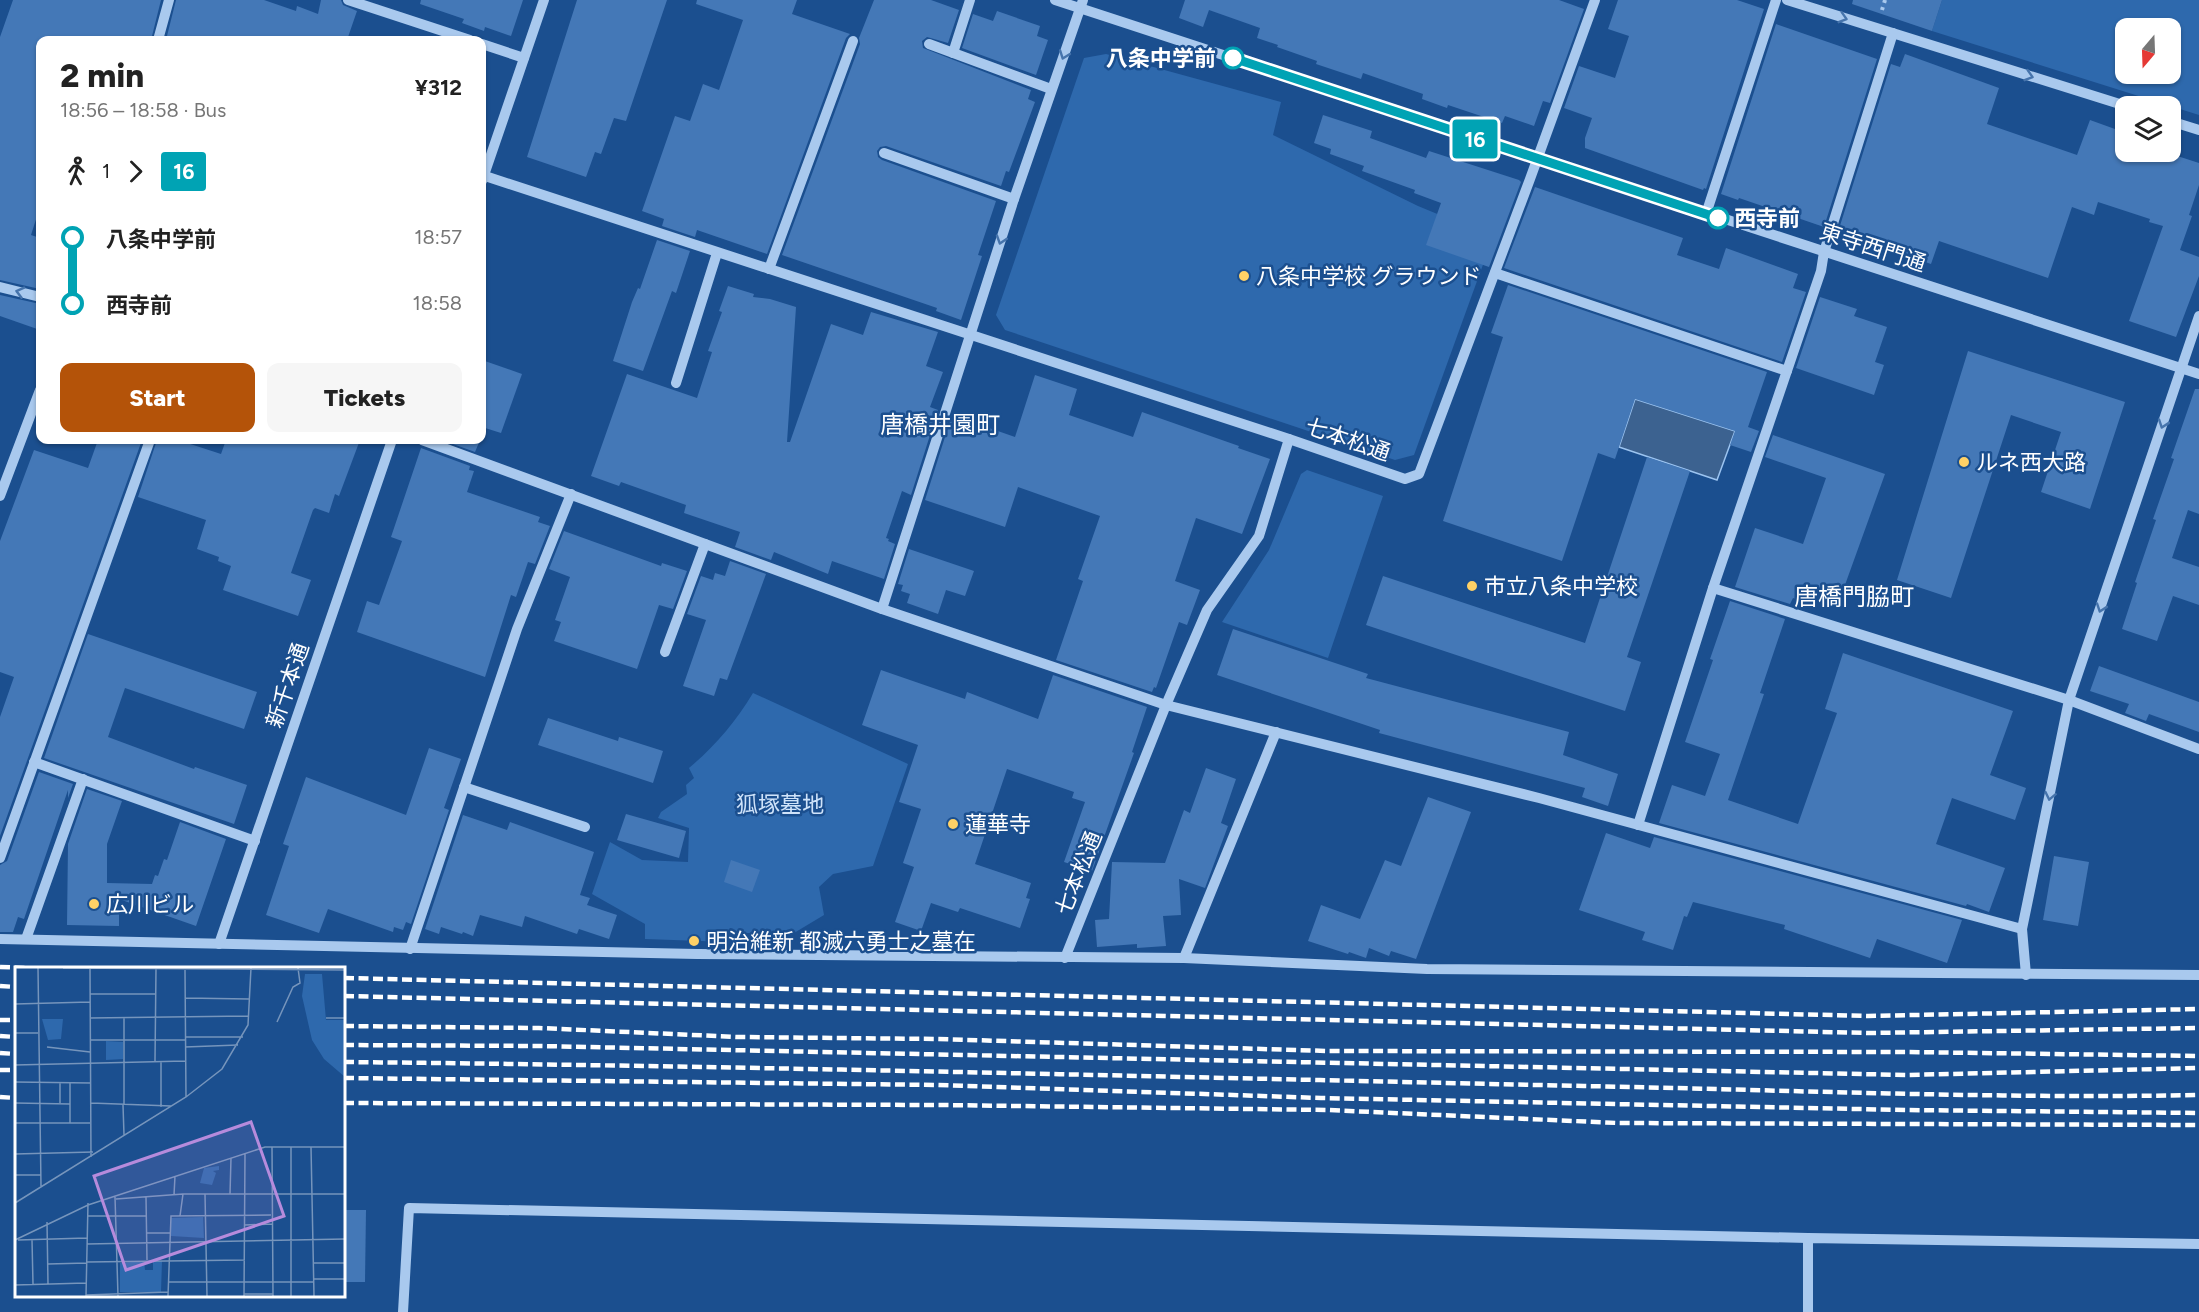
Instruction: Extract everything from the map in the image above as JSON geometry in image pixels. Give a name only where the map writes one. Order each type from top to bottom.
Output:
[{"type":"street","points":[[159,36],[169,0]]},
{"type":"street","points":[[348,0],[458,36]]},
{"type":"street","points":[[486,166],[544,0]]},
{"type":"street","points":[[953,53],[970,0]]},
{"type":"street","name":"東寺西門通","points":[[1055,0],[1082,4],[1538,159],[2199,374]]},
{"type":"street","name":"七本松通","points":[[1065,957],[1166,705],[1207,610],[1259,536],[1289,439],[1405,479],[1419,474],[1538,159],[1595,0]]},
{"type":"street","points":[[1706,213],[1776,0]]},
{"type":"street","points":[[1787,0],[2115,103]]},
{"type":"street","points":[[882,609],[1014,199],[1082,4]]},
{"type":"street","points":[[1638,825],[1713,588],[1821,271],[1824,252],[1893,33]]},
{"type":"street","points":[[769,269],[853,41]]},
{"type":"street","points":[[929,44],[1052,89]]},
{"type":"street","points":[[486,45],[524,58]]},
{"type":"street","points":[[2181,124],[2199,130]]},
{"type":"street","points":[[884,153],[1014,199]]},
{"type":"street","points":[[486,178],[1289,439]]},
{"type":"street","points":[[676,383],[717,253]]},
{"type":"street","points":[[1495,273],[1787,371]]},
{"type":"street","points":[[0,286],[36,296]]},
{"type":"street","points":[[2026,975],[2022,928],[2069,700],[2199,316]]},
{"type":"street","points":[[0,496],[36,403]]},
{"type":"street","points":[[0,858],[149,444]]},
{"type":"street","name":"新千本通","points":[[219,944],[391,444]]},
{"type":"street","points":[[433,444],[882,609],[1166,705],[1638,825],[2022,928]]},
{"type":"street","points":[[410,949],[517,629],[571,494]]},
{"type":"street","points":[[664,652],[705,544]]},
{"type":"street","points":[[1713,588],[2069,700],[2199,749]]},
{"type":"street","points":[[1184,958],[1276,732]]},
{"type":"street","points":[[34,762],[255,841]]},
{"type":"street","points":[[26,939],[83,779]]},
{"type":"street","points":[[464,787],[585,827]]},
{"type":"street","points":[[0,939],[410,949],[1184,958],[1427,969],[2199,975]]},
{"type":"street","points":[[403,1312],[409,1208],[1808,1238],[2199,1244]]},
{"type":"street","points":[[1808,1238],[1808,1312]]},
{"type":"green space","points":[[1942,0],[2199,0],[2199,115],[2181,109],[2181,96],[2139,96],[1932,31]]},
{"type":"green space","name":"八条中学校 グラウンド","points":[[1106,54],[1281,102],[1273,135],[1418,206],[1493,237],[1414,455],[1395,460],[1005,330],[996,315],[1084,58]]},
{"type":"green space","points":[[1307,470],[1383,496],[1328,658],[1222,622],[1269,550],[1301,474]]},
{"type":"green space","name":"狐塚墓地","points":[[753,693],[908,764],[873,866],[833,874],[819,887],[824,915],[794,933],[731,933],[729,942],[645,939],[645,924],[592,894],[610,842],[642,860],[688,862],[689,828],[658,818],[661,812],[687,794],[686,785],[694,778],[689,768],[724,734]]},
{"type":"shaded area","points":[[1635,399],[1735,431],[1717,480],[1619,447]]},
{"type":"building","points":[[13,0],[161,0],[152,36],[36,36],[36,219],[31,235],[36,237],[36,288],[0,280],[0,37]]},
{"type":"building","points":[[176,0],[264,0],[296,11],[297,6],[318,14],[321,0],[341,0],[343,5],[357,11],[348,36],[167,36]]},
{"type":"building","points":[[421,0],[523,0],[511,36],[485,27],[484,31],[462,23],[464,19],[420,4]]},
{"type":"building","points":[[577,0],[667,0],[626,121],[614,118],[601,154],[595,152],[586,177],[527,157]]},
{"type":"building","points":[[697,0],[797,0],[792,14],[850,34],[846,38],[767,254],[697,230],[695,237],[662,226],[664,219],[642,211],[675,116],[690,121],[703,84],[719,90],[743,20],[696,4]]},
{"type":"building","points":[[874,0],[931,0],[959,10],[948,43],[927,37],[922,41],[923,48],[1031,90],[1028,99],[1035,102],[1009,172],[1006,171],[1001,186],[886,146],[880,147],[877,151],[878,157],[882,160],[996,201],[978,255],[982,256],[961,320],[936,311],[937,308],[782,255]]},
{"type":"building","points":[[1185,0],[1559,0],[1584,9],[1550,103],[1543,101],[1534,126],[1505,116],[1502,123],[1448,105],[1447,108],[1422,99],[1423,94],[1363,73],[1361,79],[1316,64],[1317,61],[1257,38],[1260,28],[1209,10],[1203,27],[1179,18]]},
{"type":"building","points":[[1618,0],[1737,0],[1764,9],[1706,189],[1703,190],[1585,148],[1585,138],[1592,118],[1564,108],[1579,66],[1615,78],[1629,36],[1608,29]]},
{"type":"building","points":[[1853,0],[1942,0],[1932,31],[1852,4]]},
{"type":"building","points":[[997,11],[1040,26],[1037,36],[1048,40],[1036,75],[962,48],[973,14],[993,21]]},
{"type":"building","points":[[1776,24],[1877,59],[1824,227],[1721,194]]},
{"type":"building","points":[[1905,54],[1999,88],[1987,124],[2077,155],[2090,120],[2115,129],[2115,162],[2181,162],[2181,157],[2199,163],[2199,185],[2189,215],[2192,216],[2180,250],[2199,257],[2199,276],[2176,337],[2129,321],[2163,226],[2149,222],[2150,219],[2098,202],[2094,215],[2072,207],[2048,278],[1939,241],[1931,264],[1838,232],[1891,64],[1900,67]]},
{"type":"building","points":[[1323,115],[1372,131],[1370,138],[1426,158],[1429,151],[1519,180],[1521,182],[1489,267],[1426,245],[1441,203],[1414,193],[1415,190],[1362,171],[1364,166],[1330,154],[1331,149],[1314,143]]},
{"type":"building","points":[[1535,187],[1683,238],[1677,255],[1719,269],[1726,248],[1798,274],[1793,288],[1806,292],[1782,362],[1504,268]]},
{"type":"building","points":[[657,240],[690,251],[676,293],[672,291],[643,371],[613,361],[632,302],[638,288],[640,289]]},
{"type":"building","points":[[1508,285],[1767,372],[1748,427],[1759,431],[1751,452],[1730,445],[1735,431],[1635,399],[1615,459],[1598,453],[1562,561],[1443,521],[1503,337],[1491,333]]},
{"type":"building","points":[[728,286],[754,294],[753,297],[770,299],[796,307],[787,442],[790,442],[831,324],[863,335],[871,312],[938,332],[926,366],[943,372],[930,407],[938,410],[911,495],[902,491],[886,538],[895,544],[884,579],[832,561],[828,574],[774,552],[771,560],[735,547],[740,532],[684,513],[686,505],[621,482],[619,486],[591,476],[627,374],[697,398],[712,352],[708,351],[722,312],[719,311]]},
{"type":"building","points":[[0,295],[36,303],[36,329],[0,316]]},
{"type":"building","points":[[1820,297],[1857,309],[1854,316],[1887,327],[1875,362],[1884,365],[1874,395],[1796,368]]},
{"type":"building","name":"ルネ西大路","points":[[1968,351],[2125,402],[2090,509],[2041,492],[2061,432],[2011,415],[1951,598],[1897,580]]},
{"type":"building","points":[[486,361],[522,374],[501,433],[486,428]]},
{"type":"building","points":[[1035,375],[1077,389],[1069,415],[1133,437],[1142,412],[1270,459],[1242,534],[1196,518],[1175,581],[1200,590],[1187,625],[1179,622],[1156,688],[1154,687],[1152,692],[1056,660],[1083,581],[1078,579],[1100,516],[1018,487],[1005,527],[925,500],[952,415],[1015,437]]},
{"type":"building","points":[[2195,389],[2199,389],[2199,514],[2188,510],[2172,558],[2199,567],[2199,605],[2173,596],[2157,641],[2122,629],[2156,520],[2153,519],[2174,459],[2171,458]]},
{"type":"building","points":[[1773,435],[1885,474],[1841,596],[1804,583],[1798,600],[1793,598],[1790,604],[1735,587],[1755,528],[1803,544],[1826,478],[1765,457]]},
{"type":"building","points":[[97,444],[141,444],[0,836],[0,717],[14,677],[0,672],[0,541],[34,450],[88,468]]},
{"type":"building","points":[[156,444],[190,444],[221,454],[225,444],[358,444],[339,496],[335,494],[329,513],[315,508],[313,510],[291,573],[311,580],[298,616],[223,590],[231,566],[218,561],[219,557],[197,549],[206,520],[138,497]]},
{"type":"building","points":[[453,444],[478,444],[475,452]]},
{"type":"building","points":[[421,448],[470,466],[469,470],[474,471],[467,492],[540,517],[538,522],[550,526],[535,564],[528,562],[516,597],[511,595],[485,677],[357,632],[367,601],[379,605],[402,541],[391,537]]},
{"type":"building","points":[[1647,457],[1690,471],[1627,657],[1641,662],[1625,711],[1366,625],[1383,576],[1585,643]]},
{"type":"building","points":[[564,531],[661,566],[662,563],[687,571],[673,609],[659,605],[637,669],[554,641],[561,622],[555,620],[570,577],[549,569]]},
{"type":"building","points":[[909,549],[974,571],[965,596],[946,590],[938,614],[907,603],[910,594],[901,591],[903,585],[898,584]]},
{"type":"building","points":[[730,561],[766,574],[727,680],[720,678],[714,696],[683,686],[706,620],[687,614],[701,576],[713,580],[715,573],[725,576]]},
{"type":"building","points":[[1730,601],[1785,619],[1760,693],[1764,694],[1728,800],[1798,824],[1837,713],[1825,709],[1843,653],[2013,711],[1990,775],[2026,788],[2015,820],[1952,798],[1936,844],[2005,868],[1989,912],[1967,904],[1966,906],[1659,823],[1672,785],[1705,796],[1720,754],[1685,742]]},
{"type":"building","points":[[1233,629],[1368,674],[1366,678],[1569,732],[1563,755],[1618,774],[1608,806],[1582,797],[1585,788],[1379,733],[1380,730],[1217,675]]},
{"type":"building","points":[[88,634],[257,692],[244,729],[125,688],[108,737],[194,769],[195,767],[247,785],[234,824],[44,758]]},
{"type":"building","points":[[2099,666],[2199,702],[2199,732],[2149,714],[2146,721],[2125,713],[2129,704],[2090,691]]},
{"type":"building","points":[[881,670],[965,699],[967,692],[1038,719],[1053,675],[1147,707],[1132,752],[1134,753],[1092,871],[1064,862],[1085,802],[1072,798],[1074,792],[1007,769],[975,864],[1031,883],[1026,898],[1030,899],[1020,928],[960,908],[958,912],[931,903],[921,931],[895,922],[914,867],[903,863],[921,809],[899,802],[918,745],[862,725]]},
{"type":"building","points":[[548,718],[618,741],[619,737],[663,751],[653,783],[538,745]]},
{"type":"building","points":[[429,748],[461,759],[444,808],[449,810],[411,924],[406,922],[403,930],[394,927],[393,932],[328,909],[319,933],[266,915],[289,846],[283,844],[306,777],[406,815]]},
{"type":"building","points":[[1206,768],[1236,779],[1221,823],[1228,826],[1205,888],[1179,879],[1181,915],[1163,916],[1166,946],[1137,948],[1137,944],[1097,947],[1095,920],[1109,919],[1112,862],[1165,863],[1184,810],[1190,813]]},
{"type":"building","points":[[39,772],[73,784],[68,798],[68,790],[24,919],[18,917],[13,932],[0,932],[0,865],[7,861]]},
{"type":"building","points":[[87,789],[122,801],[107,844],[107,883],[152,884],[155,875],[158,876],[164,859],[167,860],[180,822],[226,839],[196,926],[119,899],[119,926],[67,925],[68,844]]},
{"type":"building","points":[[1428,797],[1471,812],[1416,959],[1391,951],[1389,956],[1369,948],[1366,958],[1308,941],[1321,905],[1360,919],[1385,860],[1401,866]]},
{"type":"building","points":[[626,814],[686,831],[679,858],[617,840]]},
{"type":"building","points":[[463,815],[507,830],[510,822],[594,852],[580,895],[590,898],[587,905],[617,915],[609,939],[579,929],[577,934],[525,916],[522,927],[480,915],[473,936],[441,927],[439,934],[425,929]]},
{"type":"building","points":[[1606,833],[1650,848],[1654,837],[1962,920],[1947,963],[1877,939],[1870,958],[1784,929],[1785,925],[1693,902],[1687,917],[1684,916],[1673,950],[1642,940],[1645,932],[1579,910]]},
{"type":"building","points":[[2054,856],[2089,862],[2078,926],[2043,920]]},
{"type":"building","points":[[731,860],[760,870],[752,892],[724,882]]},
{"type":"building","points":[[345,1210],[366,1210],[365,1282],[345,1282]]},
{"type":"railway","points":[[0,967],[15,968]]},
{"type":"railway","points":[[345,978],[1868,1016],[2199,1009]]},
{"type":"railway","points":[[0,986],[15,987]]},
{"type":"railway","points":[[345,996],[1868,1033],[2199,1028]]},
{"type":"railway","points":[[0,1020],[15,1020]]},
{"type":"railway","points":[[345,1026],[539,1028],[738,1037],[938,1039],[1328,1051],[1907,1052],[2199,1056]]},
{"type":"railway","points":[[0,1036],[15,1037]]},
{"type":"railway","points":[[345,1045],[540,1046],[1907,1075],[2199,1068]]},
{"type":"railway","points":[[0,1053],[15,1054]]},
{"type":"railway","points":[[345,1062],[809,1069],[1968,1095],[2199,1095]]},
{"type":"railway","points":[[0,1070],[15,1070]]},
{"type":"railway","points":[[345,1078],[938,1085],[1321,1098],[1906,1110],[2199,1113]]},
{"type":"railway","points":[[0,1097],[15,1098]]},
{"type":"railway","points":[[345,1103],[941,1105],[1328,1110],[1618,1123],[2199,1125]]},
{"type":"bus line","name":"16","points":[[1233,58],[1718,218]]},
{"type":"place","name":"八条中学前","points":[[1233,58]]},
{"type":"place","name":"西寺前","points":[[1718,218]]},
{"type":"place","name":"八条中学校 グラウンド","points":[[1244,276]]},
{"type":"place","name":"ルネ西大路","points":[[1964,462]]},
{"type":"place","name":"市立八条中学校","points":[[1472,586]]},
{"type":"place","name":"蓮華寺","points":[[953,824]]},
{"type":"place","name":"広川ビル","points":[[94,904]]},
{"type":"place","name":"明治維新 都滅六勇士之墓在","points":[[694,941]]},
{"type":"district","name":"唐橋井園町","points":[[940,425]]},
{"type":"district","name":"唐橋門脇町","points":[[1854,597]]}]
